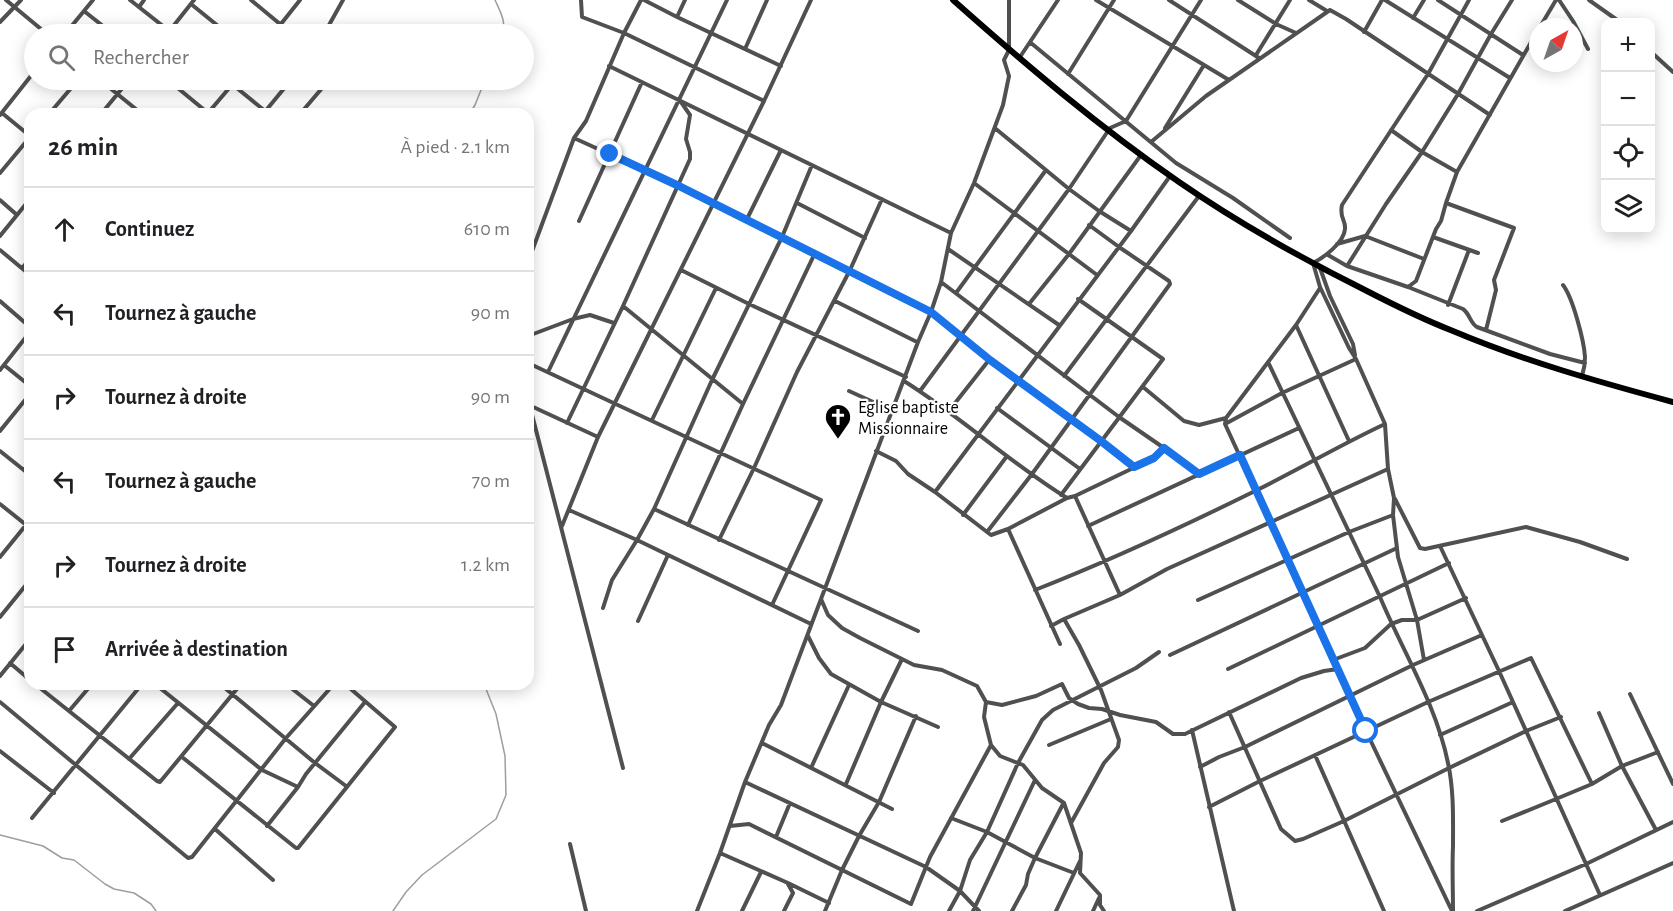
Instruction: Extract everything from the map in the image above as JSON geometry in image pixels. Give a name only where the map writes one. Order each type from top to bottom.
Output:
[{"type":"main road","points":[[953,0],[1009,50],[1108,130],[1170,176],[1312,264],[1453,332],[1547,366],[1673,402]]},
{"type":"street","points":[[6,0],[35,24]]},
{"type":"street","points":[[0,22],[21,0]]},
{"type":"street","points":[[73,24],[93,0]]},
{"type":"street","points":[[130,0],[159,24]]},
{"type":"street","points":[[139,7],[144,0]]},
{"type":"street","points":[[251,0],[280,24]]},
{"type":"street","points":[[282,24],[300,0]]},
{"type":"street","points":[[330,24],[344,0]]},
{"type":"street","points":[[581,0],[582,17],[624,33],[764,101]]},
{"type":"street","points":[[534,246],[574,138],[586,121],[624,33],[642,0],[781,66]]},
{"type":"street","points":[[677,17],[686,0]]},
{"type":"street","points":[[548,372],[727,0]]},
{"type":"street","points":[[745,49],[767,0]]},
{"type":"street","points":[[562,526],[598,437],[748,134],[811,0]]},
{"type":"street","points":[[697,911],[745,782],[781,705],[808,635],[876,451],[931,312],[941,282],[951,233],[996,129],[1009,76],[1004,60],[1009,50],[1009,0]]},
{"type":"street","points":[[1020,58],[1058,0]]},
{"type":"street","points":[[1096,0],[1229,80]]},
{"type":"street","points":[[1068,74],[1114,0]]},
{"type":"street","points":[[1169,0],[1257,57]]},
{"type":"street","points":[[920,391],[1000,285],[1108,130],[1126,121],[1201,0]]},
{"type":"street","points":[[1238,0],[1245,2],[1276,24],[1296,33]]},
{"type":"street","points":[[1257,57],[1290,0]]},
{"type":"street","points":[[1309,0],[1327,11]]},
{"type":"street","points":[[1364,32],[1383,0],[1510,78]]},
{"type":"street","points":[[1413,18],[1424,0]]},
{"type":"street","points":[[1438,0],[1523,55]]},
{"type":"street","points":[[1424,660],[1417,620],[1398,557],[1393,515],[1394,498],[1388,469],[1384,424],[1356,359],[1320,287],[1312,264],[1328,255],[1337,244],[1345,230],[1341,216],[1342,206],[1428,74],[1469,0]]},
{"type":"street","points":[[1347,266],[1458,94],[1512,0]]},
{"type":"street","points":[[1546,18],[1558,0],[1574,21],[1588,49]]},
{"type":"street","points":[[1589,0],[1614,18]]},
{"type":"street","points":[[177,24],[193,2],[217,24]]},
{"type":"street","points":[[1151,142],[1257,57],[1327,11],[1333,10],[1490,115]]},
{"type":"street","points":[[84,11],[100,24]]},
{"type":"street","points":[[1031,43],[1176,163],[1233,198],[1290,238]]},
{"type":"street","points":[[1408,287],[1416,281],[1458,172],[1529,45]]},
{"type":"street","points":[[1655,56],[1673,72]]},
{"type":"street","points":[[1163,132],[1204,65]]},
{"type":"street","points":[[609,66],[951,233]]},
{"type":"street","points":[[579,221],[642,82]]},
{"type":"street","points":[[24,85],[1,114],[24,132]]},
{"type":"street","points":[[54,108],[69,90]]},
{"type":"street","points":[[112,90],[134,108]]},
{"type":"street","points":[[106,108],[120,90]]},
{"type":"street","points":[[180,90],[202,108]]},
{"type":"street","points":[[212,108],[227,90]]},
{"type":"street","points":[[239,90],[259,108]]},
{"type":"street","points":[[267,108],[283,90]]},
{"type":"street","points":[[305,108],[320,90]]},
{"type":"street","points":[[567,423],[690,159],[686,139],[690,115],[679,100]]},
{"type":"street","points":[[996,129],[1099,212],[1131,231]]},
{"type":"street","points":[[1391,130],[1422,152],[1458,172]]},
{"type":"street","points":[[574,138],[679,186],[931,312],[990,360],[1134,467]]},
{"type":"street","points":[[0,173],[24,144]]},
{"type":"street","points":[[747,220],[781,150]]},
{"type":"street","points":[[1029,304],[1069,254],[1141,154]]},
{"type":"street","points":[[603,608],[612,580],[638,540],[654,509],[712,380],[782,237],[812,165]]},
{"type":"street","points":[[956,293],[1046,170]]},
{"type":"street","points":[[934,492],[1170,176]]},
{"type":"street","points":[[974,183],[1097,275]]},
{"type":"street","points":[[1065,376],[1200,196]]},
{"type":"street","points":[[719,540],[797,372],[835,301],[882,199]]},
{"type":"street","points":[[0,200],[17,214]]},
{"type":"street","points":[[797,203],[865,238]]},
{"type":"street","points":[[1446,203],[1514,228],[1494,280],[1496,290],[1486,330]]},
{"type":"street","points":[[0,236],[24,206]]},
{"type":"street","points":[[987,532],[1170,284],[1169,281],[1089,225]]},
{"type":"street","points":[[1337,244],[1365,236],[1424,259]]},
{"type":"street","points":[[1433,237],[1478,253]]},
{"type":"street","points":[[948,249],[1059,325]]},
{"type":"street","points":[[0,250],[22,268],[24,266]]},
{"type":"street","points":[[1448,305],[1469,250]]},
{"type":"street","points":[[688,525],[815,253]]},
{"type":"street","points":[[1328,255],[1347,266],[1463,309],[1470,316],[1474,325],[1550,354],[1585,363]]},
{"type":"street","points":[[1320,267],[1330,296],[1353,344],[1356,359]]},
{"type":"street","points":[[681,270],[905,379],[977,435],[1067,498]]},
{"type":"street","points":[[941,282],[1119,417],[1199,474]]},
{"type":"street","points":[[1563,285],[1577,320],[1585,354],[1582,377]]},
{"type":"street","points":[[1320,287],[1296,325],[1226,418],[1226,424],[1366,731],[1453,911]]},
{"type":"street","points":[[652,420],[716,288]]},
{"type":"street","points":[[1061,495],[1163,359],[1078,299]]},
{"type":"street","points":[[0,301],[24,322]]},
{"type":"street","points":[[835,301],[918,342]]},
{"type":"street","points":[[623,306],[743,404]]},
{"type":"street","points":[[534,334],[590,315],[614,324]]},
{"type":"street","points":[[1296,325],[1349,441]]},
{"type":"street","points":[[0,370],[24,340]]},
{"type":"street","points":[[1226,424],[1282,393],[1356,359]]},
{"type":"street","points":[[948,412],[990,360]]},
{"type":"street","points":[[1268,362],[1391,624],[1413,665],[1440,735],[1453,789],[1453,911]]},
{"type":"street","points":[[4,365],[24,381]]},
{"type":"street","points":[[534,366],[821,500],[772,605]]},
{"type":"street","points":[[1143,387],[1184,421],[1199,425],[1226,418]]},
{"type":"street","points":[[849,391],[893,411]]},
{"type":"street","points":[[0,431],[24,401]]},
{"type":"street","points":[[534,408],[598,437]]},
{"type":"street","points":[[997,408],[1080,469]]},
{"type":"street","points":[[534,421],[622,768]]},
{"type":"street","points":[[1035,591],[1105,562],[1255,491],[1384,424]]},
{"type":"street","points":[[1088,526],[1299,428]]},
{"type":"street","points":[[876,451],[896,461],[908,474],[991,535],[1008,529],[1067,498],[1154,458],[1164,448]]},
{"type":"street","points":[[0,451],[24,470]]},
{"type":"street","points":[[963,515],[1006,456]]},
{"type":"street","points":[[1051,626],[1167,569],[1388,469]]},
{"type":"street","points":[[1075,496],[1120,594]]},
{"type":"street","points":[[1394,498],[1420,548],[1425,549],[1526,527],[1580,542],[1627,559]]},
{"type":"street","points":[[0,504],[24,524]]},
{"type":"street","points":[[654,509],[918,631]]},
{"type":"street","points":[[569,510],[638,540],[811,624]]},
{"type":"street","points":[[1198,600],[1349,532],[1393,515]]},
{"type":"street","points":[[1008,529],[1060,644]]},
{"type":"street","points":[[0,557],[24,531]]},
{"type":"street","points":[[1440,546],[1466,598],[1600,895]]},
{"type":"street","points":[[1170,655],[1397,548]]},
{"type":"street","points":[[638,621],[668,555]]},
{"type":"street","points":[[1228,669],[1449,563]]},
{"type":"street","points":[[0,617],[24,588]]},
{"type":"street","points":[[1334,660],[1365,648],[1391,624],[1402,620],[1417,620],[1466,598]]},
{"type":"street","points":[[820,599],[828,615],[842,628],[860,638],[914,665],[942,670],[977,686],[986,702],[984,717],[991,745],[1000,756],[1023,765],[1042,788],[1064,803],[1081,853],[1080,873],[1100,894],[1100,904],[1104,911]]},
{"type":"street","points":[[1064,619],[1099,688],[1119,740],[1118,747],[1104,763],[1071,824]]},
{"type":"street","points":[[808,635],[819,658],[831,674],[880,702],[938,727]]},
{"type":"street","points":[[1200,767],[1413,665],[1482,635]]},
{"type":"street","points":[[0,676],[24,646]]},
{"type":"street","points":[[950,911],[960,891],[970,860],[987,832],[1017,763],[1042,720],[1053,710],[1136,668],[1159,652]]},
{"type":"street","points":[[1209,807],[1428,702],[1531,658],[1592,784]]},
{"type":"street","points":[[846,784],[880,702],[902,659]]},
{"type":"street","points":[[10,663],[24,675]]},
{"type":"street","points":[[986,702],[1002,705],[1036,696],[1062,684],[1072,701],[1089,708],[1156,722],[1173,734],[1185,734],[1301,678],[1324,670],[1338,669]]},
{"type":"street","points":[[811,768],[849,685]]},
{"type":"street","points":[[43,690],[160,782],[236,690]]},
{"type":"street","points":[[69,711],[87,690]]},
{"type":"street","points":[[32,818],[136,690]]},
{"type":"street","points":[[162,690],[262,770],[298,787]]},
{"type":"street","points":[[227,690],[346,786]]},
{"type":"street","points":[[294,690],[314,706]]},
{"type":"street","points":[[0,702],[189,858],[215,829],[286,738],[329,690]]},
{"type":"street","points":[[182,757],[267,826],[298,848],[395,726],[352,690]]},
{"type":"street","points":[[1630,694],[1673,784]]},
{"type":"street","points":[[267,826],[365,702]]},
{"type":"street","points":[[1440,735],[1513,702]]},
{"type":"street","points":[[129,759],[178,703]]},
{"type":"street","points":[[1229,712],[1281,829],[1295,841],[1344,821],[1526,731],[1561,717]]},
{"type":"street","points":[[1599,713],[1622,766],[1656,830]]},
{"type":"street","points":[[825,911],[842,870],[879,802],[916,716]]},
{"type":"street","points":[[1049,745],[1111,719]]},
{"type":"street","points":[[1192,730],[1234,911]]},
{"type":"street","points":[[762,743],[892,809]]},
{"type":"street","points":[[730,826],[749,824],[911,904],[930,857],[991,745]]},
{"type":"street","points":[[0,751],[54,793]]},
{"type":"street","points":[[1502,822],[1592,784],[1622,766],[1658,752]]},
{"type":"street","points":[[1315,755],[1384,911]]},
{"type":"street","points":[[974,908],[1035,780]]},
{"type":"street","points":[[745,782],[926,867],[960,891],[974,908],[980,911]]},
{"type":"street","points":[[776,837],[790,803]]},
{"type":"street","points":[[1012,911],[1026,885],[1035,858],[1064,803]]},
{"type":"street","points":[[951,818],[987,832],[1035,858],[1074,873]]},
{"type":"street","points":[[1477,911],[1586,864],[1673,822]]},
{"type":"street","points":[[215,829],[273,880]]},
{"type":"street","points":[[570,844],[586,911]]},
{"type":"street","points":[[720,853],[829,903]]},
{"type":"street","points":[[1056,911],[1080,861]]},
{"type":"street","points":[[1565,911],[1673,863]]},
{"type":"street","points":[[742,911],[761,872]]},
{"type":"street","points":[[784,911],[793,893],[788,883]]},
{"type":"street","points":[[1093,911],[1100,894]]},
{"type":"waterway","points":[[495,0],[503,24]]},
{"type":"waterway","points":[[473,108],[481,90]]},
{"type":"waterway","points":[[393,911],[422,875],[496,819],[506,795],[505,756],[496,714],[486,690]]},
{"type":"waterway","points":[[0,835],[43,846],[62,858],[74,860],[105,884],[114,889],[134,893],[151,904],[156,911]]},
{"type":"place","name":"Eglise baptiste Missionnaire","points":[[838,440]]},
{"type":"route","points":[[610,154],[850,270],[931,312],[990,360],[1134,467],[1154,458],[1164,448],[1199,474],[1240,455],[1366,731]]}]
